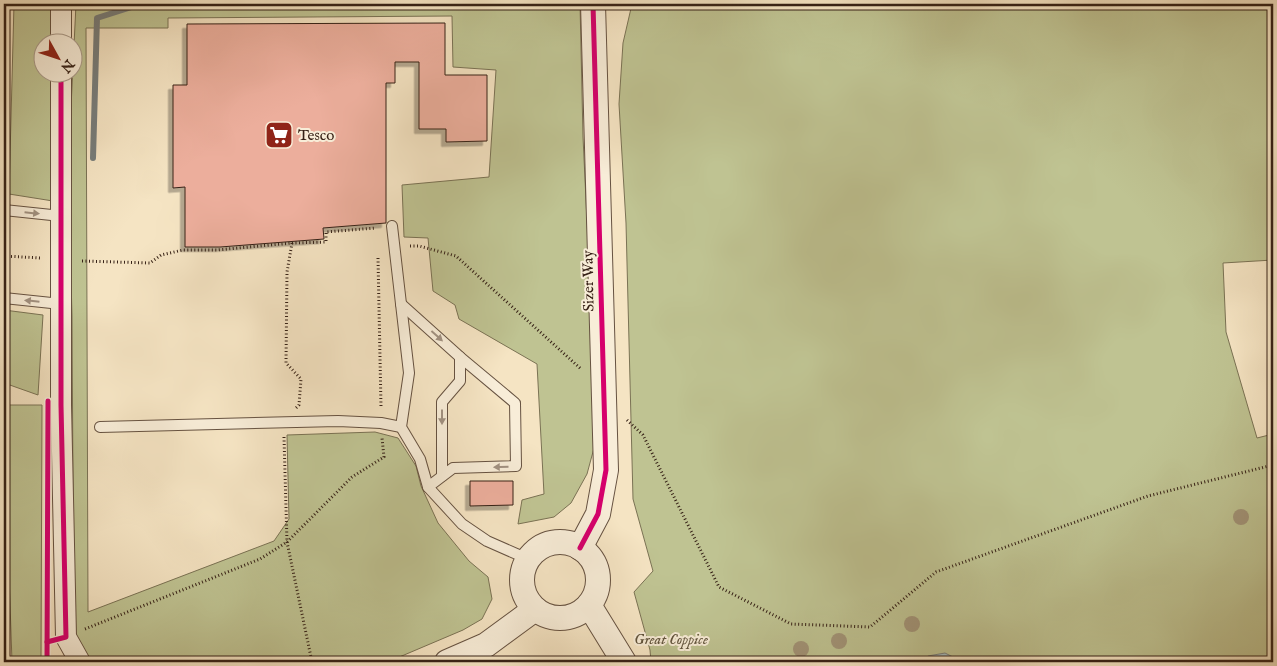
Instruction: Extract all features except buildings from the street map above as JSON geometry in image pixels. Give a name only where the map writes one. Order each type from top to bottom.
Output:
[{"type":"street","points":[[61,4],[61,32]]},
{"type":"street","name":"Sizer Way","points":[[580,548],[598,514],[606,470],[594,5]]},
{"type":"street","points":[[61,82],[61,304],[66,637],[80,662]]},
{"type":"street","points":[[558,542],[580,548],[590,557],[596,568],[598,581],[596,594],[589,605],[580,613],[557,619],[545,616],[535,610],[523,591],[523,569],[528,559],[536,550],[558,542]]},
{"type":"street","points":[[589,605],[624,662]]},
{"type":"street","points":[[447,662],[486,645],[535,610]]},
{"type":"lane","points":[[4,210],[61,216]]},
{"type":"lane","points":[[392,226],[409,373],[401,428],[420,459],[428,487],[462,524],[487,540],[528,559]]},
{"type":"lane","points":[[4,298],[61,304]]},
{"type":"lane","points":[[401,304],[460,357],[515,402],[516,466],[453,468],[428,487]]},
{"type":"lane","points":[[442,476],[442,402],[460,381],[460,357]]},
{"type":"lane","points":[[100,426],[355,422],[381,423],[401,428]]},
{"type":"path","points":[[4,256],[150,263],[161,255],[183,250],[217,250],[326,242],[326,232],[377,228],[378,237]]},
{"type":"path","points":[[292,243],[287,272],[286,363],[301,379],[299,405],[284,423],[287,542],[312,662]]},
{"type":"path","points":[[624,418],[643,435],[719,586],[791,624],[870,627],[936,572],[1148,496],[1273,465]]},
{"type":"green space","points":[[14,4],[55,4],[54,32],[32,32],[32,82],[54,82],[53,201],[9,194]]},
{"type":"green space","points":[[76,4],[580,4],[594,448],[587,474],[571,503],[554,517],[518,524],[522,500],[544,494],[537,364],[459,319],[455,305],[433,291],[428,238],[404,237],[402,185],[489,177],[496,70],[453,67],[452,16],[168,18],[168,28],[86,28],[88,612],[274,541],[289,519],[287,435],[375,432],[398,438],[416,466],[421,486],[438,523],[469,561],[488,577],[492,599],[482,619],[463,630],[397,658],[381,662],[88,662],[71,625],[73,488],[72,316],[68,169],[72,82],[82,82],[82,32],[75,32]]},
{"type":"green space","name":"Great Coppice","points":[[632,4],[1273,4],[1273,260],[1223,263],[1226,332],[1257,438],[1273,434],[1273,662],[651,662],[650,650],[634,592],[653,571],[633,499],[626,223],[619,104],[623,43]]},
{"type":"green space","points":[[4,310],[43,315],[38,395],[7,384],[4,378]]},
{"type":"green space","points":[[8,405],[42,405],[41,662],[12,662],[5,456]]},
{"type":"water","points":[[945,653],[953,657],[957,662],[921,662],[928,656]]},
{"type":"waterway","points":[[93,158],[97,18],[141,4]]},
{"type":"cycle path","points":[[580,548],[598,514],[606,470],[593,4]]},
{"type":"cycle path","points":[[47,642],[66,637],[61,405],[61,82]]},
{"type":"cycle path","points":[[47,662],[48,401]]},
{"type":"place","name":"Tesco","points":[[279,135]]}]
